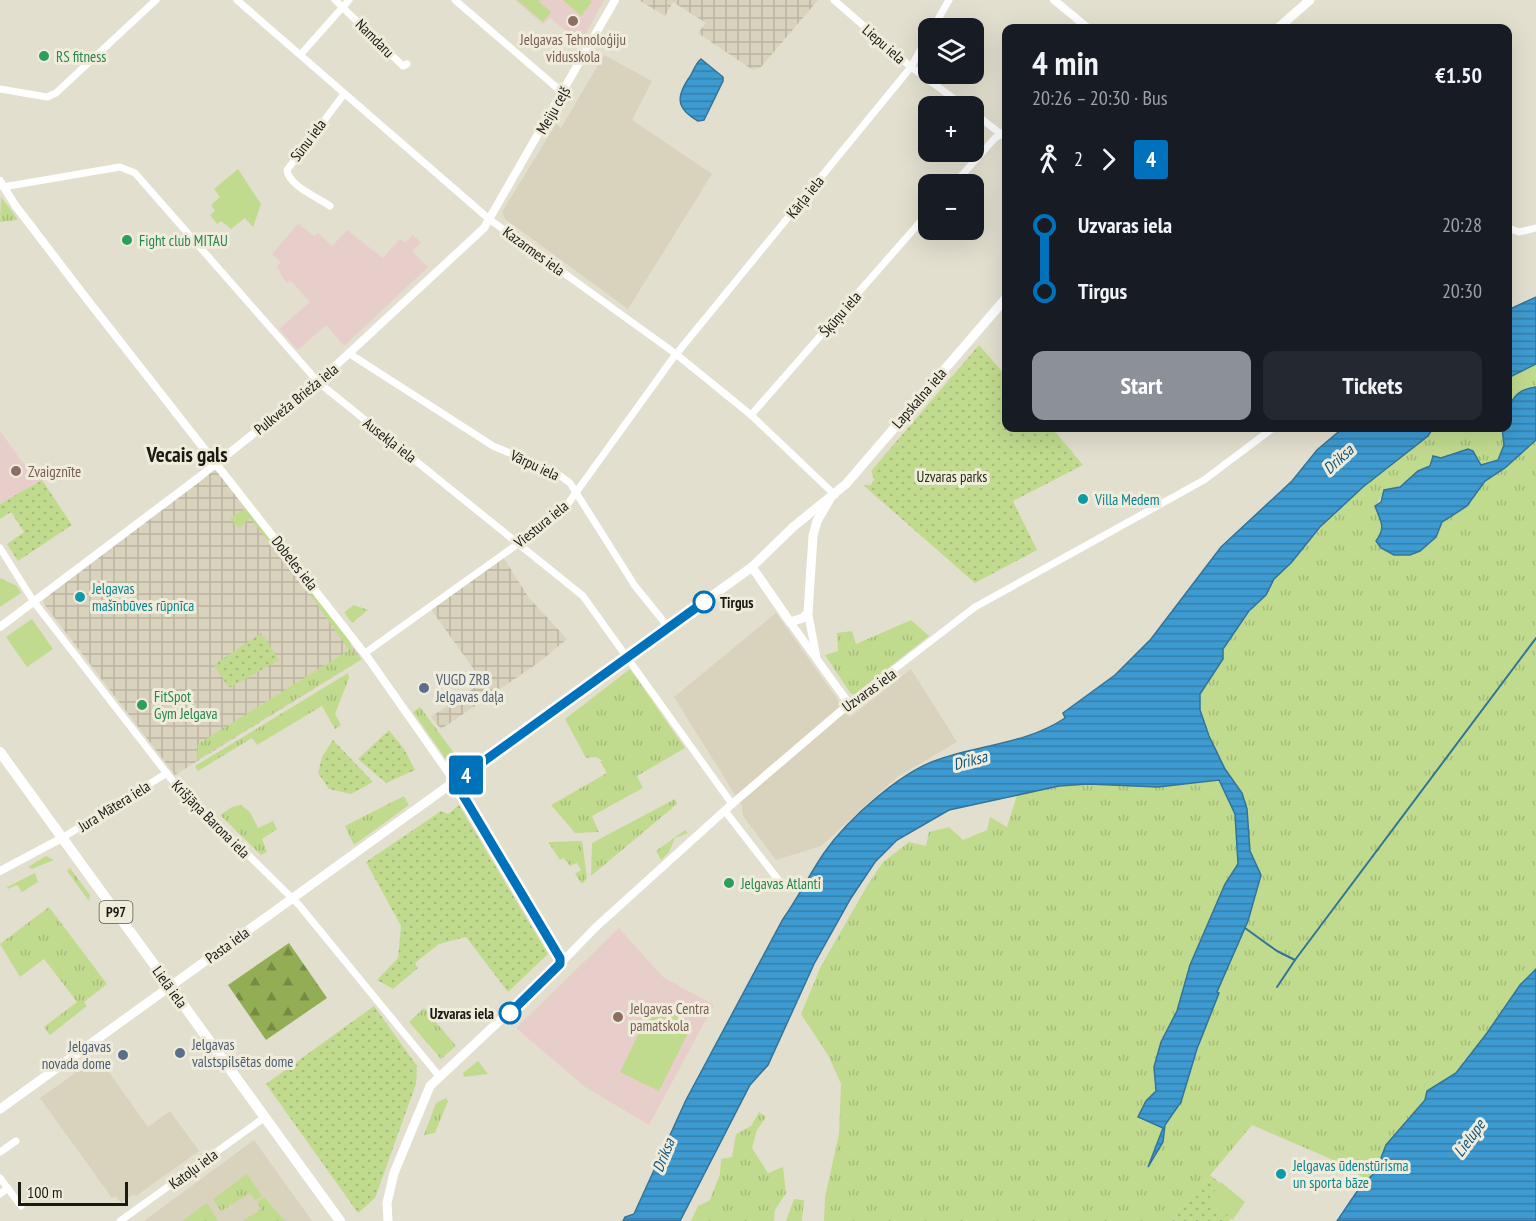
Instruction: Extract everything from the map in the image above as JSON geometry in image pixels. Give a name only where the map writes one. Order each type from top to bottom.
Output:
[{"type":"main road","points":[[1283,24],[1310,0]]},
{"type":"main road","name":"Lapskalna iela","points":[[808,613],[813,536],[817,521],[833,496],[1002,303]]},
{"type":"main road","name":"Lapskalna iela","points":[[790,622],[752,567],[808,514],[833,496]]},
{"type":"main road","name":"Pasta iela","points":[[0,1109],[752,567]]},
{"type":"main road","points":[[790,622],[803,618],[808,613]]},
{"type":"main road","name":"Lielā iela","points":[[0,752],[340,1221]]},
{"type":"main road","name":"Dobeles iela","points":[[455,782],[556,948],[560,964]]},
{"type":"main road","name":"Uzvaras iela","points":[[388,1221],[387,1203],[394,1173],[430,1086],[560,964]]},
{"type":"street","points":[[0,89],[47,97],[56,93],[156,0]]},
{"type":"street","name":"Kazarmes iela","points":[[237,0],[489,219],[676,354],[751,415],[833,496]]},
{"type":"street","name":"Namdaru","points":[[335,0],[403,66],[407,64]]},
{"type":"street","points":[[301,54],[349,0]]},
{"type":"street","points":[[455,0],[563,93]]},
{"type":"street","name":"Meiju ceļš","points":[[489,219],[615,0]]},
{"type":"street","name":"Liepu iela","points":[[834,0],[911,67],[950,96]]},
{"type":"street","points":[[1054,0],[1083,24]]},
{"type":"street","points":[[938,18],[946,1]]},
{"type":"street","name":"Kārļa iela","points":[[676,354],[911,67],[918,54]]},
{"type":"street","name":"Sūnu iela","points":[[330,206],[296,184],[289,177],[287,170],[344,94]]},
{"type":"street","points":[[984,120],[1002,132]]},
{"type":"street","points":[[963,174],[995,138],[1002,135]]},
{"type":"street","name":"Ausekļa iela","points":[[2,184],[120,167],[132,170],[318,382],[583,596],[629,657],[783,886]]},
{"type":"street","name":"Dobeles iela","points":[[2,184],[86,298],[365,653],[455,782]]},
{"type":"street","name":"Pulkveža Brieža iela","points":[[0,627],[216,464],[318,382],[484,228],[489,219]]},
{"type":"street","name":"Šķūņu iela","points":[[751,415],[918,224]]},
{"type":"street","points":[[1512,229],[1519,232],[1536,228]]},
{"type":"street","name":"Vārpu iela","points":[[350,354],[493,446],[555,472],[570,483],[635,586],[669,628]]},
{"type":"street","name":"Viestura iela","points":[[365,653],[519,543],[567,505],[676,354]]},
{"type":"street","name":"Uzvaras iela","points":[[560,964],[596,927],[849,704],[975,607],[1204,480],[1268,432]]},
{"type":"street","name":"Krišjāņa Barona iela","points":[[0,548],[34,602],[167,773],[293,898],[439,1076]]},
{"type":"street","name":"Lapskalna iela","points":[[808,613],[818,662]]},
{"type":"street","name":"Lapskalna iela","points":[[790,622],[849,704]]},
{"type":"street","name":"Jura Mātera iela","points":[[62,838],[167,773]]},
{"type":"street","points":[[0,871],[62,838]]},
{"type":"street","name":"Katoļu iela","points":[[120,1221],[265,1117]]},
{"type":"street","points":[[0,1152],[16,1141]]},
{"type":"street","points":[[0,1178],[21,1206]]},
{"type":"street","points":[[0,1194],[8,1188]]},
{"type":"shaded area","name":"Jelgavas Tehnoloģiju vidusskola","points":[[515,0],[604,0],[581,43],[550,18],[543,24]]},
{"type":"shaded area","points":[[639,0],[818,0],[760,68],[753,70],[698,33],[706,23],[673,2],[665,16]]},
{"type":"shaded area","points":[[604,55],[652,81],[632,120],[712,174],[628,309],[505,219],[502,212],[556,124],[561,128]]},
{"type":"shaded area","points":[[298,224],[314,236],[318,233],[332,246],[347,230],[383,258],[400,239],[405,243],[413,235],[421,243],[412,251],[428,267],[344,346],[326,325],[298,350],[279,329],[310,302],[291,281],[287,283],[277,267],[281,262],[272,254]]},
{"type":"shaded area","name":"Zvaigznīte","points":[[0,431],[22,462],[42,480],[0,504]]},
{"type":"shaded area","points":[[213,470],[218,472],[362,659],[175,775],[44,604],[43,598]]},
{"type":"shaded area","points":[[503,557],[529,598],[567,639],[538,663],[441,729],[431,717],[483,682],[430,608]]},
{"type":"shaded area","points":[[776,613],[850,717],[911,669],[957,742],[897,777],[821,846],[776,860],[743,816],[742,806],[674,697]]},
{"type":"shaded area","name":"Jelgavas Centra pamatskola","points":[[619,928],[663,977],[714,1005],[649,1125],[585,1087],[516,1028]]},
{"type":"shaded area","points":[[98,1057],[148,1127],[170,1111],[199,1151],[136,1196],[134,1194],[121,1203],[116,1196],[112,1198],[40,1098]]},
{"type":"shaded area","points":[[254,1140],[312,1221],[144,1221]]},
{"type":"green space","points":[[517,0],[542,0],[538,1],[551,12],[543,22]]},
{"type":"green space","points":[[563,0],[590,0],[592,2],[581,16]]},
{"type":"green space","points":[[238,169],[261,204],[253,227],[245,218],[231,229],[221,221],[217,224],[210,215],[215,211],[211,205],[220,197],[214,189]]},
{"type":"green space","points":[[1,197],[17,218],[17,220],[0,222]]},
{"type":"green space","name":"Uzvaras parks","points":[[979,345],[1002,371],[1002,432],[1055,432],[1083,465],[1013,501],[1037,550],[975,583],[863,485],[871,485],[874,479],[871,471]]},
{"type":"green space","points":[[1536,364],[1536,387],[1517,393],[1512,401],[1512,376]]},
{"type":"green space","points":[[1502,432],[1504,445],[1498,460],[1484,466],[1479,464],[1471,450],[1441,458],[1431,457],[1431,466],[1400,486],[1388,489],[1384,493],[1375,509],[1382,524],[1377,544],[1405,556],[1420,551],[1435,537],[1442,522],[1467,506],[1485,481],[1505,468],[1536,440],[1536,969],[1520,985],[1487,1033],[1456,1073],[1427,1091],[1425,1100],[1386,1145],[1376,1171],[1367,1180],[1340,1163],[1252,1125],[1172,1221],[824,1221],[825,1197],[839,1134],[841,1084],[828,1055],[801,1014],[821,966],[883,862],[909,842],[926,846],[929,832],[949,827],[963,840],[987,830],[990,817],[1007,827],[1017,795],[1059,786],[1088,784],[1158,787],[1219,780],[1235,814],[1238,864],[1225,884],[1190,965],[1177,1012],[1161,1042],[1154,1067],[1155,1093],[1163,1128],[1151,1163],[1153,1161],[1163,1142],[1165,1125],[1181,1102],[1217,992],[1248,921],[1261,875],[1250,851],[1247,809],[1242,793],[1225,769],[1209,736],[1200,710],[1200,694],[1222,662],[1223,649],[1274,579],[1344,503],[1430,433]]},
{"type":"green space","points":[[42,480],[72,525],[18,561],[7,544],[24,532],[11,512],[0,519],[0,504]]},
{"type":"green space","points":[[246,508],[350,641],[352,651],[362,659],[197,760],[198,744],[349,650],[307,590],[250,518],[239,528],[230,518]]},
{"type":"green space","points":[[0,578],[17,586],[21,593],[0,607]]},
{"type":"green space","points":[[354,605],[368,610],[352,623],[344,612]]},
{"type":"green space","points":[[32,619],[53,649],[27,667],[6,637]]},
{"type":"green space","points":[[911,620],[929,636],[855,694],[851,694],[825,655],[838,651],[837,633],[852,631],[856,644]]},
{"type":"green space","points":[[261,633],[279,660],[229,688],[214,665]]},
{"type":"green space","points":[[630,669],[685,748],[637,776],[643,788],[592,816],[599,832],[575,833],[551,805],[607,773],[600,761],[603,761],[596,757],[586,758],[565,719]]},
{"type":"green space","points":[[348,673],[349,678],[335,714],[341,725],[335,729],[322,706],[257,745],[252,738],[198,771],[195,766]]},
{"type":"green space","points":[[420,707],[460,761],[452,768],[413,712]]},
{"type":"green space","points":[[389,730],[404,749],[415,770],[386,783],[358,759]]},
{"type":"green space","points":[[333,740],[373,782],[351,794],[329,789],[318,773],[322,757]]},
{"type":"green space","points":[[404,796],[409,805],[354,845],[345,826]]},
{"type":"green space","points":[[675,799],[677,804],[591,876],[592,843]]},
{"type":"green space","points":[[241,805],[250,812],[258,828],[273,821],[277,829],[262,839],[267,852],[261,855],[220,815],[232,807]]},
{"type":"green space","points":[[459,805],[548,954],[508,992],[466,937],[439,944],[415,963],[418,968],[393,989],[377,980],[398,958],[401,926],[366,862],[441,811],[448,814]]},
{"type":"green space","points":[[685,830],[688,833],[675,838],[669,852],[661,860],[656,851]]},
{"type":"green space","points":[[582,841],[587,878],[582,884],[575,874],[581,870],[577,863],[570,866],[564,858],[560,860],[548,842]]},
{"type":"green space","points":[[46,856],[54,860],[32,869],[28,867]]},
{"type":"green space","points":[[70,868],[90,895],[89,901],[67,871]]},
{"type":"green space","points":[[35,873],[38,882],[22,892],[17,885],[8,889],[7,887]]},
{"type":"green space","points":[[49,907],[107,984],[84,1002],[87,1006],[50,1035],[44,1027],[77,1002],[44,959],[20,977],[0,944]]},
{"type":"green space","points":[[289,943],[327,998],[266,1040],[228,985]]},
{"type":"green space","points":[[653,1004],[693,1023],[659,1091],[620,1072]]},
{"type":"green space","points":[[374,1006],[417,1066],[416,1084],[375,1198],[358,1213],[266,1084]]},
{"type":"green space","points":[[424,1008],[456,1046],[441,1059],[409,1022]]},
{"type":"green space","points":[[478,1061],[488,1074],[464,1077],[463,1073]]},
{"type":"green space","points":[[446,1098],[448,1101],[435,1133],[424,1135],[436,1103]]},
{"type":"green space","points":[[759,1112],[766,1117],[757,1130],[752,1148],[768,1173],[783,1167],[786,1193],[775,1210],[774,1221],[691,1221],[698,1206],[710,1200],[720,1174],[721,1159],[732,1157],[736,1134],[751,1126]]},
{"type":"green space","points":[[247,1174],[262,1196],[255,1200],[250,1193],[221,1211],[213,1199]]},
{"type":"green space","points":[[1210,1175],[1244,1203],[1229,1221],[1172,1221]]},
{"type":"green space","points":[[1221,1182],[1245,1202],[1233,1220],[1208,1200]]},
{"type":"green space","points":[[264,1197],[285,1221],[243,1221],[261,1209],[257,1202]]},
{"type":"green space","points":[[794,1199],[804,1200],[802,1221],[786,1221]]},
{"type":"green space","points":[[207,1203],[218,1221],[182,1221]]},
{"type":"water","points":[[701,59],[723,77],[723,81],[704,120],[698,121],[685,111],[680,101],[683,89]]},
{"type":"water","points":[[1536,297],[1536,364],[1512,376],[1512,308]]},
{"type":"water","points":[[1536,387],[1536,440],[1505,468],[1485,481],[1467,506],[1442,522],[1436,537],[1420,551],[1410,555],[1394,555],[1381,548],[1376,541],[1382,524],[1375,506],[1381,502],[1384,490],[1400,487],[1418,471],[1430,466],[1433,456],[1441,458],[1468,449],[1473,451],[1481,465],[1498,460],[1504,445],[1502,432],[1512,432],[1512,402],[1516,395]]},
{"type":"water","name":"Driksa","points":[[1338,432],[1430,432],[1363,487],[1320,527],[1291,563],[1274,579],[1266,595],[1249,611],[1223,649],[1223,659],[1200,694],[1200,710],[1209,736],[1225,769],[1242,793],[1247,809],[1250,851],[1261,875],[1248,921],[1217,992],[1219,993],[1197,1049],[1181,1102],[1165,1125],[1163,1142],[1148,1167],[1163,1128],[1138,1117],[1146,1101],[1156,1091],[1154,1067],[1161,1042],[1177,1011],[1190,965],[1225,884],[1238,864],[1235,814],[1219,780],[1158,787],[1088,784],[1059,786],[949,810],[897,840],[875,862],[851,898],[814,964],[768,1065],[750,1085],[680,1221],[623,1221],[625,1217],[634,1214],[686,1100],[783,919],[824,853],[846,826],[892,785],[925,765],[956,754],[1036,733],[1065,718],[1063,713],[1115,675],[1151,639],[1221,547],[1292,481],[1317,450]]},
{"type":"water","name":"Lielupe","points":[[1536,969],[1536,1221],[1337,1221],[1358,1190],[1376,1171],[1386,1145],[1425,1100],[1427,1091],[1456,1073],[1520,985]]},
{"type":"waterway","points":[[1245,928],[1277,951],[1295,960],[1536,638]]},
{"type":"waterway","points":[[1277,987],[1295,960]]},
{"type":"bus line","name":"4","points":[[510,1013],[560,964],[560,958],[455,782],[704,602]]},
{"type":"place","name":"Jelgavas Tehnoloģiju vidusskola","points":[[573,21]]},
{"type":"place","name":"RS fitness","points":[[44,56]]},
{"type":"place","name":"Fight club MITAU","points":[[127,240]]},
{"type":"place","name":"Zvaigznīte","points":[[16,471]]},
{"type":"place","name":"Villa Medem","points":[[1083,499]]},
{"type":"place","name":"Jelgavas mašīnbūves rūpnīca","points":[[80,597]]},
{"type":"place","name":"Tirgus","points":[[704,602]]},
{"type":"place","name":"VUGD ZRB Jelgavas daļa","points":[[424,688]]},
{"type":"place","name":"FitSpot Gym Jelgava","points":[[142,705]]},
{"type":"place","name":"Jelgavas Atlanti","points":[[729,883]]},
{"type":"place","name":"Uzvaras iela","points":[[510,1013]]},
{"type":"place","name":"Jelgavas Centra pamatskola","points":[[618,1017]]},
{"type":"place","name":"Jelgavas valstspilsētas dome","points":[[180,1053]]},
{"type":"place","name":"Jelgavas novada dome","points":[[123,1055]]},
{"type":"place","name":"Jelgavas ūdenstūrisma un sporta bāze","points":[[1281,1174]]},
{"type":"district","name":"Vecais gals","points":[[187,454]]}]
